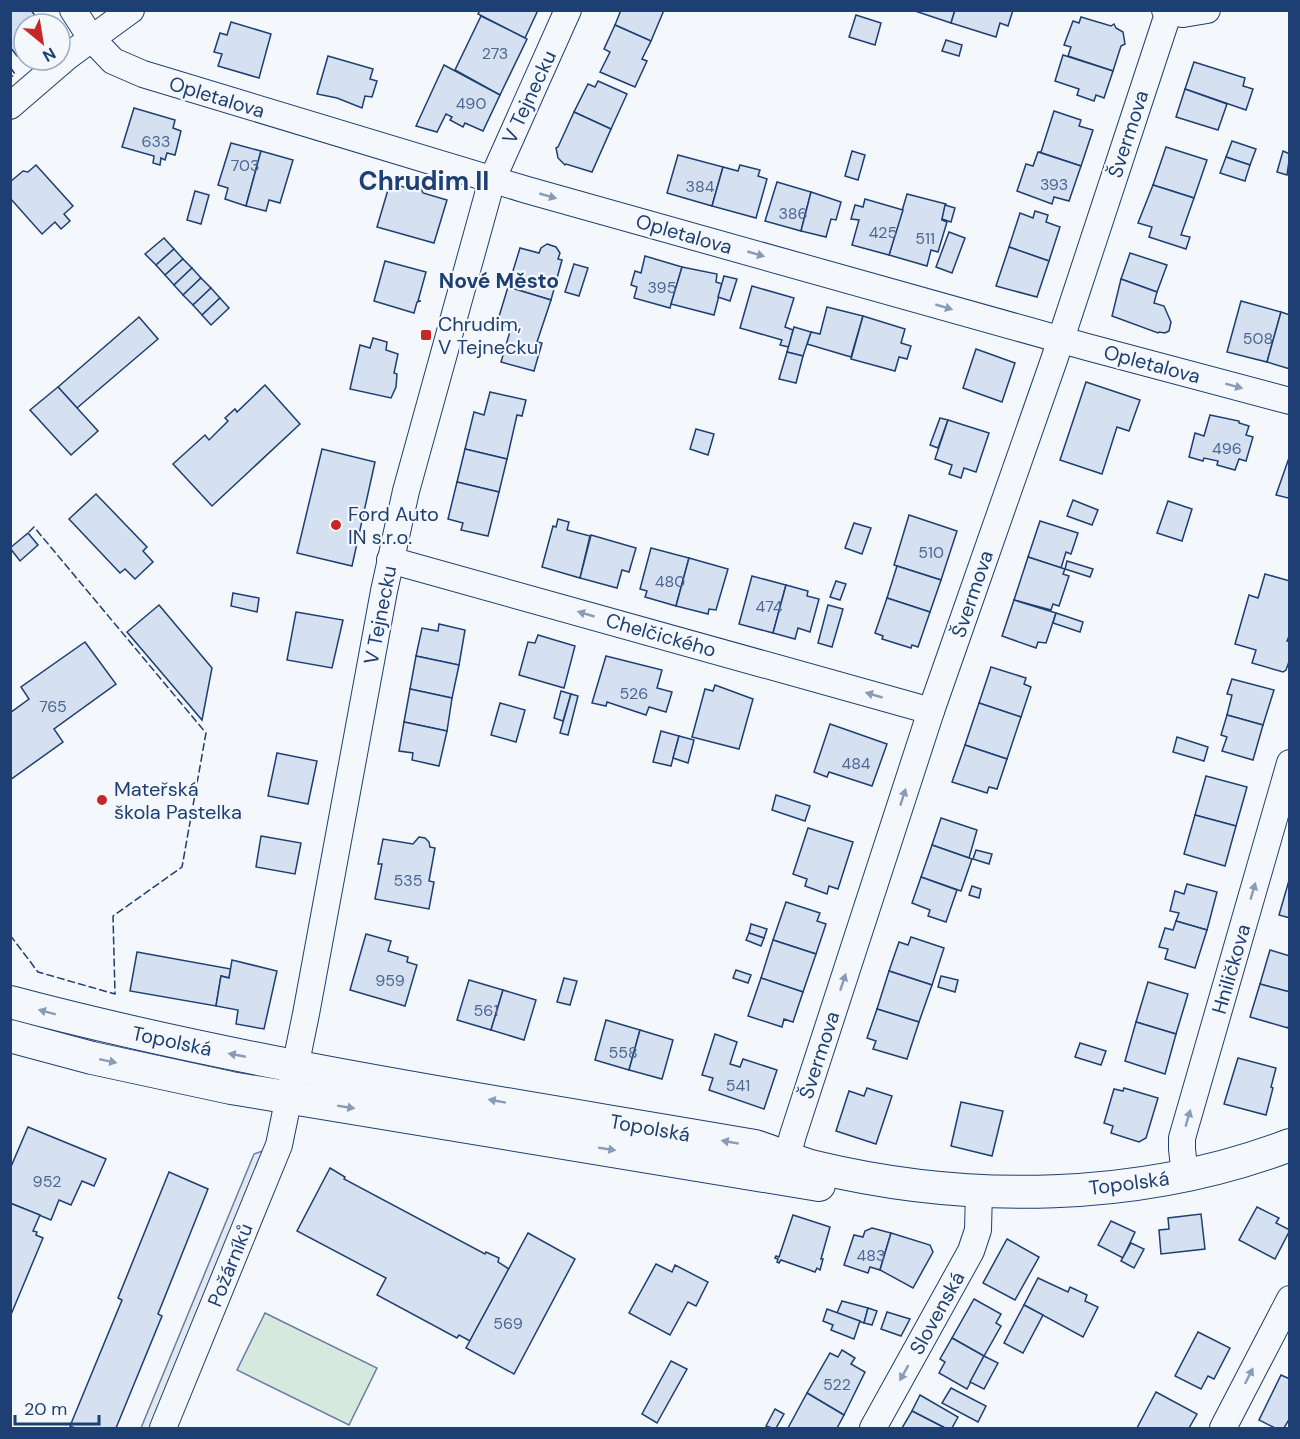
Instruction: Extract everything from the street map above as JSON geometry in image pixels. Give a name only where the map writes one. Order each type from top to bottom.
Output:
[{"type":"street","name":"Opletalova","points":[[73,10],[91,38],[113,61],[143,74],[492,180],[1061,340],[1290,401]]},
{"type":"street","points":[[10,106],[91,38],[131,10]]},
{"type":"street","name":"V Tejnecku","points":[[288,1098],[390,560],[406,491],[492,180],[568,10]]},
{"type":"street","points":[[1167,11],[1183,14],[1207,10]]},
{"type":"street","name":"Švermova","points":[[784,1168],[931,711],[1061,340],[1167,11]]},
{"type":"street","name":"Chelčického","points":[[390,560],[931,711]]},
{"type":"street","name":"Hniličkova","points":[[1185,1176],[1182,1138],[1290,762]]},
{"type":"street","name":"Topolská","points":[[10,1002],[130,1033],[294,1067],[755,1146],[784,1168]]},
{"type":"street","name":"Topolská","points":[[10,1036],[102,1060],[288,1098],[784,1168],[891,1198],[979,1199],[1062,1207],[1101,1204],[1168,1196],[1223,1184],[1290,1161]]},
{"type":"street","name":"Požárníků","points":[[163,1428],[277,1149],[288,1098]]},
{"type":"street","name":"Topolská","points":[[979,1199],[1185,1176],[1290,1145]]},
{"type":"street","name":"Slovenská","points":[[873,1428],[971,1251],[978,1230],[979,1199]]},
{"type":"street","points":[[1223,1428],[1290,1299]]},
{"type":"shaded area","points":[[279,1145],[163,1428],[141,1428],[254,1154]]},
{"type":"shaded area","points":[[265,1313],[377,1368],[349,1425],[237,1370]]},
{"type":"building","points":[[10,10],[31,10],[32,12],[12,12],[12,50],[10,47]]},
{"type":"building","points":[[480,10],[538,10],[525,38],[478,14]]},
{"type":"building","points":[[621,10],[664,10],[651,41],[615,25]]},
{"type":"building","points":[[912,10],[955,10],[951,23]]},
{"type":"building","points":[[955,10],[1013,10],[1008,26],[1000,23],[996,37],[951,23]]},
{"type":"building","points":[[856,15],[881,23],[875,45],[849,37]]},
{"type":"building","points":[[481,16],[527,39],[500,95],[455,70]]},
{"type":"building","points":[[1081,17],[1111,26],[1114,24],[1123,32],[1125,44],[1121,46],[1113,71],[1068,56],[1071,47],[1064,45],[1073,21],[1079,23]]},
{"type":"building","points":[[231,22],[271,34],[259,78],[218,66],[222,54],[214,52],[220,33],[227,35]]},
{"type":"building","points":[[615,25],[651,41],[642,59],[647,61],[635,87],[600,72],[610,52],[604,49]]},
{"type":"building","points":[[946,40],[962,45],[959,56],[942,51]]},
{"type":"building","points":[[1063,55],[1113,71],[1104,98],[1096,95],[1094,101],[1077,95],[1079,89],[1055,81]]},
{"type":"building","points":[[328,56],[373,69],[370,79],[377,81],[372,97],[365,96],[362,108],[337,98],[317,94]]},
{"type":"building","points":[[1194,62],[1245,78],[1243,86],[1253,89],[1246,110],[1185,89]]},
{"type":"building","points":[[444,65],[500,95],[483,131],[465,123],[463,127],[450,120],[452,117],[446,114],[437,132],[416,126]]},
{"type":"building","points":[[598,81],[627,94],[611,129],[574,112],[588,84],[595,87]]},
{"type":"building","points":[[1185,89],[1227,104],[1218,130],[1176,117]]},
{"type":"building","points":[[134,108],[175,120],[173,128],[181,131],[175,155],[167,153],[165,160],[161,158],[160,165],[153,163],[154,156],[122,147]]},
{"type":"building","points":[[1054,111],[1081,120],[1079,126],[1093,130],[1081,166],[1039,152],[1041,152]]},
{"type":"building","points":[[574,112],[611,129],[592,172],[565,165],[558,158],[556,148]]},
{"type":"building","points":[[1232,141],[1256,149],[1250,165],[1226,157]]},
{"type":"building","points":[[231,143],[261,151],[246,206],[225,199],[228,188],[218,185]]},
{"type":"building","points":[[1166,147],[1207,160],[1194,198],[1153,185]]},
{"type":"building","points":[[261,151],[293,160],[280,203],[269,200],[266,211],[246,206]]},
{"type":"building","points":[[852,151],[865,155],[858,180],[845,176]]},
{"type":"building","points":[[1283,151],[1290,154],[1287,175],[1277,172]]},
{"type":"building","points":[[1038,152],[1081,166],[1069,201],[1054,197],[1052,204],[1017,191],[1026,164],[1033,166]]},
{"type":"building","points":[[678,155],[723,167],[712,206],[667,193]]},
{"type":"building","points":[[1226,157],[1250,165],[1245,181],[1220,173]]},
{"type":"building","points":[[36,165],[73,206],[64,214],[70,221],[61,229],[55,222],[42,234],[10,198],[10,182],[23,171],[28,172]]},
{"type":"building","points":[[740,165],[760,170],[758,176],[767,179],[756,218],[712,206],[723,167],[738,171]]},
{"type":"building","points":[[777,182],[811,192],[801,231],[765,221]]},
{"type":"building","points":[[390,183],[407,188],[411,185],[421,188],[423,193],[447,200],[434,243],[377,227]]},
{"type":"building","points":[[1153,185],[1194,198],[1181,235],[1190,237],[1186,249],[1149,237],[1152,227],[1138,223]]},
{"type":"building","points":[[195,191],[209,195],[201,224],[187,220]]},
{"type":"building","points":[[811,192],[841,202],[836,220],[831,219],[826,237],[801,231]]},
{"type":"building","points":[[907,194],[946,204],[942,220],[947,222],[938,252],[931,250],[927,266],[889,255]]},
{"type":"building","points":[[865,199],[903,210],[889,255],[852,245],[859,220],[851,219],[855,205],[863,207]]},
{"type":"building","points":[[945,205],[955,208],[951,222],[942,219]]},
{"type":"building","points":[[1035,211],[1048,215],[1046,222],[1060,227],[1049,261],[1009,247],[1020,213],[1033,218]]},
{"type":"building","points":[[949,232],[965,238],[952,273],[936,267]]},
{"type":"building","points":[[164,238],[174,249],[156,265],[145,254]]},
{"type":"building","points":[[547,244],[556,247],[560,253],[558,259],[562,260],[551,300],[508,287],[520,248],[539,253],[541,248]]},
{"type":"building","points":[[1009,247],[1049,261],[1037,297],[996,286]]},
{"type":"building","points":[[174,249],[183,259],[165,275],[156,265]]},
{"type":"building","points":[[1130,253],[1167,265],[1157,292],[1121,279]]},
{"type":"building","points":[[645,256],[682,267],[670,308],[634,298],[637,287],[631,285],[635,271],[641,273]]},
{"type":"building","points":[[183,259],[192,268],[174,285],[165,275]]},
{"type":"building","points":[[385,261],[426,272],[418,301],[421,301],[417,302],[414,313],[374,301]]},
{"type":"building","points":[[574,264],[588,268],[579,296],[565,292]]},
{"type":"building","points":[[682,267],[717,274],[716,282],[722,284],[714,315],[671,304]]},
{"type":"building","points":[[192,268],[201,278],[183,295],[174,285]]},
{"type":"building","points":[[724,276],[737,279],[730,301],[718,297]]},
{"type":"building","points":[[201,278],[211,288],[193,305],[183,295]]},
{"type":"building","points":[[1121,279],[1157,292],[1154,303],[1164,306],[1171,322],[1169,331],[1158,333],[1112,316]]},
{"type":"building","points":[[752,286],[794,298],[785,327],[793,330],[789,347],[780,345],[782,340],[740,328]]},
{"type":"building","points":[[508,287],[551,300],[537,342],[542,343],[534,371],[501,362],[511,328],[497,323]]},
{"type":"building","points":[[211,288],[220,298],[202,315],[193,305]]},
{"type":"building","points":[[220,298],[229,308],[211,325],[202,315]]},
{"type":"building","points":[[1241,301],[1281,312],[1267,362],[1227,352]]},
{"type":"building","points":[[827,307],[863,316],[851,357],[807,344],[811,332],[820,334]]},
{"type":"building","points":[[1281,312],[1290,315],[1290,369],[1267,362]]},
{"type":"building","points":[[863,316],[905,329],[901,343],[911,346],[907,359],[899,357],[895,371],[851,359]]},
{"type":"building","points":[[139,317],[158,339],[77,408],[58,387]]},
{"type":"building","points":[[794,327],[811,332],[803,356],[787,352]]},
{"type":"building","points":[[373,338],[387,342],[386,350],[398,354],[394,373],[397,374],[396,387],[391,398],[350,389],[360,345],[370,348]]},
{"type":"building","points":[[976,349],[1015,363],[1002,402],[963,388]]},
{"type":"building","points":[[787,352],[803,356],[796,383],[779,379]]},
{"type":"building","points":[[1086,382],[1140,400],[1129,431],[1117,427],[1102,474],[1060,460]]},
{"type":"building","points":[[265,385],[300,424],[212,506],[173,464],[205,435],[209,440],[228,421],[225,418],[235,409],[237,412]]},
{"type":"building","points":[[58,387],[98,431],[71,455],[30,410]]},
{"type":"building","points":[[490,392],[526,400],[522,416],[517,415],[507,459],[465,449],[474,412],[484,415]]},
{"type":"building","points":[[1210,415],[1239,421],[1249,426],[1246,435],[1253,437],[1246,461],[1239,459],[1235,470],[1217,465],[1218,461],[1204,458],[1203,461],[1189,457],[1195,433],[1204,436]]},
{"type":"building","points":[[940,418],[948,420],[938,448],[930,445]]},
{"type":"building","points":[[948,420],[989,433],[976,472],[964,468],[961,478],[949,474],[952,465],[935,459]]},
{"type":"building","points":[[696,429],[714,434],[708,455],[690,449]]},
{"type":"building","points":[[322,449],[375,462],[352,566],[297,553]]},
{"type":"building","points":[[465,449],[507,459],[499,492],[457,482]]},
{"type":"building","points":[[1290,455],[1290,495],[1288,498],[1276,495]]},
{"type":"building","points":[[457,482],[499,492],[488,536],[461,530],[463,523],[448,519]]},
{"type":"building","points":[[96,494],[147,547],[143,551],[153,562],[135,579],[125,569],[120,573],[69,519]]},
{"type":"building","points":[[1073,500],[1098,510],[1092,525],[1067,516]]},
{"type":"building","points":[[1168,501],[1192,509],[1182,541],[1157,533]]},
{"type":"building","points":[[909,515],[957,531],[941,580],[894,565]]},
{"type":"building","points":[[558,519],[569,522],[567,530],[590,536],[580,578],[542,567],[553,526],[556,527]]},
{"type":"building","points":[[1040,521],[1078,533],[1071,554],[1066,552],[1061,568],[1028,557]]},
{"type":"building","points":[[854,523],[871,528],[862,554],[845,548]]},
{"type":"building","points":[[28,533],[38,545],[20,561],[10,548]]},
{"type":"building","points":[[591,535],[636,548],[629,572],[622,570],[617,588],[580,578]]},
{"type":"building","points":[[651,548],[689,558],[676,606],[645,597],[647,591],[640,589]]},
{"type":"building","points":[[1028,557],[1065,569],[1063,574],[1069,576],[1059,606],[1053,604],[1051,610],[1014,600]]},
{"type":"building","points":[[689,558],[728,569],[716,610],[709,609],[708,614],[676,606]]},
{"type":"building","points":[[1067,561],[1093,569],[1090,577],[1065,569]]},
{"type":"building","points":[[897,566],[941,580],[930,612],[887,598]]},
{"type":"building","points":[[1265,574],[1290,581],[1290,634],[1287,641],[1290,641],[1290,659],[1283,672],[1252,663],[1256,650],[1235,644],[1249,595],[1258,598]]},
{"type":"building","points":[[752,576],[786,585],[773,633],[739,624]]},
{"type":"building","points":[[836,581],[846,584],[840,600],[830,597]]},
{"type":"building","points":[[786,585],[808,591],[807,596],[819,599],[810,632],[798,628],[795,639],[773,633]]},
{"type":"building","points":[[233,593],[259,598],[257,612],[231,606]]},
{"type":"building","points":[[887,598],[930,612],[918,647],[912,645],[911,648],[882,639],[883,636],[875,633]]},
{"type":"building","points":[[1014,600],[1056,613],[1046,643],[1038,642],[1036,648],[1002,636]]},
{"type":"building","points":[[159,605],[212,668],[202,720],[127,632]]},
{"type":"building","points":[[828,605],[843,609],[832,647],[818,643]]},
{"type":"building","points":[[296,612],[343,620],[332,668],[287,660]]},
{"type":"building","points":[[1056,613],[1083,622],[1080,632],[1053,623]]},
{"type":"building","points":[[439,624],[465,630],[459,665],[416,656],[422,628],[438,631]]},
{"type":"building","points":[[538,635],[575,646],[564,688],[519,675],[528,642],[535,643]]},
{"type":"building","points":[[85,642],[116,684],[54,729],[63,742],[10,780],[10,713],[29,699],[21,687]]},
{"type":"building","points":[[416,656],[459,665],[452,698],[410,689]]},
{"type":"building","points":[[606,656],[662,670],[657,688],[672,692],[666,712],[649,707],[646,715],[607,702],[606,706],[592,703]]},
{"type":"building","points":[[991,667],[1026,678],[1024,684],[1031,687],[1021,717],[979,703]]},
{"type":"building","points":[[1232,679],[1274,690],[1263,725],[1227,715],[1232,695],[1227,694]]},
{"type":"building","points":[[715,685],[753,699],[739,749],[692,737],[705,689],[713,691]]},
{"type":"building","points":[[410,689],[452,698],[447,731],[404,722]]},
{"type":"building","points":[[561,691],[571,694],[563,721],[554,718]]},
{"type":"building","points":[[571,694],[578,696],[568,735],[560,733]]},
{"type":"building","points":[[500,703],[525,710],[516,742],[491,735]]},
{"type":"building","points":[[979,703],[1021,717],[1007,759],[965,745]]},
{"type":"building","points":[[1227,715],[1263,725],[1253,760],[1222,751],[1227,737],[1221,735]]},
{"type":"building","points":[[404,722],[447,731],[439,766],[412,760],[413,753],[399,751]]},
{"type":"building","points":[[830,724],[887,744],[872,786],[829,772],[827,777],[814,772]]},
{"type":"building","points":[[661,731],[679,736],[671,766],[653,762]]},
{"type":"building","points":[[679,736],[694,740],[688,763],[673,758]]},
{"type":"building","points":[[1177,737],[1208,747],[1204,761],[1173,752]]},
{"type":"building","points":[[965,745],[1007,759],[997,789],[989,787],[987,793],[952,782]]},
{"type":"building","points":[[277,753],[317,761],[308,804],[268,796]]},
{"type":"building","points":[[1206,776],[1247,787],[1236,826],[1195,815]]},
{"type":"building","points":[[776,795],[810,806],[805,821],[772,810]]},
{"type":"building","points":[[1195,815],[1236,826],[1225,866],[1184,854]]},
{"type":"building","points":[[941,818],[977,830],[969,858],[932,845]]},
{"type":"building","points":[[808,828],[853,842],[838,889],[829,886],[827,894],[805,886],[807,879],[793,874]]},
{"type":"building","points":[[261,836],[301,843],[295,874],[256,867]]},
{"type":"building","points":[[419,837],[425,838],[430,847],[435,848],[429,881],[434,882],[429,909],[375,899],[382,864],[378,864],[383,839],[413,844]]},
{"type":"building","points":[[932,845],[972,859],[961,891],[921,877]]},
{"type":"building","points":[[976,850],[992,854],[989,864],[973,859]]},
{"type":"building","points":[[921,877],[957,890],[946,922],[928,916],[930,910],[912,903]]},
{"type":"building","points":[[1290,877],[1290,918],[1279,915]]},
{"type":"building","points":[[1187,884],[1217,892],[1207,930],[1176,921],[1179,913],[1170,911],[1175,891],[1184,894]]},
{"type":"building","points":[[972,886],[981,889],[979,898],[969,895]]},
{"type":"building","points":[[786,902],[820,913],[817,921],[826,924],[816,954],[773,940]]},
{"type":"building","points":[[1176,921],[1207,930],[1195,968],[1165,959],[1168,949],[1159,947],[1165,928],[1173,930]]},
{"type":"building","points":[[751,924],[767,929],[764,938],[749,933]]},
{"type":"building","points":[[749,933],[764,938],[761,946],[746,940]]},
{"type":"building","points":[[366,934],[391,941],[388,951],[408,957],[407,962],[417,965],[405,1006],[350,990]]},
{"type":"building","points":[[911,937],[944,948],[932,985],[889,971],[899,942],[908,945]]},
{"type":"building","points":[[773,940],[816,954],[803,992],[761,978]]},
{"type":"building","points":[[1270,950],[1290,956],[1290,992],[1260,984]]},
{"type":"building","points":[[137,952],[231,969],[229,978],[221,976],[216,1006],[130,991]]},
{"type":"building","points":[[232,960],[277,971],[264,1029],[236,1024],[238,1010],[216,1006],[221,976],[229,978]]},
{"type":"building","points":[[736,970],[751,975],[748,983],[733,978]]},
{"type":"building","points":[[889,971],[932,985],[919,1022],[877,1009]]},
{"type":"building","points":[[941,976],[958,980],[955,992],[938,987]]},
{"type":"building","points":[[564,978],[577,981],[570,1005],[557,1002]]},
{"type":"building","points":[[761,978],[803,992],[793,1022],[784,1019],[782,1027],[748,1016]]},
{"type":"building","points":[[469,980],[503,990],[491,1030],[457,1020]]},
{"type":"building","points":[[1148,982],[1188,994],[1176,1034],[1136,1022]]},
{"type":"building","points":[[1260,984],[1290,992],[1288,1028],[1250,1017]]},
{"type":"building","points":[[503,990],[536,1000],[524,1040],[491,1030]]},
{"type":"building","points":[[877,1009],[919,1022],[907,1059],[873,1049],[876,1041],[867,1038]]},
{"type":"building","points":[[606,1020],[640,1030],[629,1070],[595,1060]]},
{"type":"building","points":[[1136,1022],[1176,1034],[1165,1074],[1125,1061]]},
{"type":"building","points":[[640,1030],[673,1040],[662,1079],[629,1070]]},
{"type":"building","points":[[715,1034],[737,1042],[730,1064],[740,1067],[743,1059],[777,1070],[764,1109],[709,1090],[713,1078],[702,1075]]},
{"type":"building","points":[[1080,1043],[1106,1051],[1101,1065],[1075,1057]]},
{"type":"building","points":[[1238,1058],[1276,1068],[1266,1115],[1224,1104]]},
{"type":"building","points":[[867,1088],[892,1096],[876,1144],[836,1131],[849,1091],[864,1096]]},
{"type":"building","points":[[1124,1088],[1158,1098],[1146,1138],[1139,1142],[1111,1133],[1113,1126],[1104,1123],[1114,1089],[1123,1091]]},
{"type":"building","points":[[961,1102],[1003,1111],[992,1156],[951,1146]]},
{"type":"building","points":[[28,1127],[106,1159],[94,1186],[82,1181],[71,1205],[59,1200],[51,1220],[10,1203],[10,1169]]},
{"type":"building","points":[[330,1168],[345,1177],[344,1179],[485,1254],[486,1252],[499,1258],[498,1262],[509,1269],[470,1341],[459,1335],[457,1338],[377,1295],[386,1278],[297,1231]]},
{"type":"building","points":[[169,1172],[208,1189],[158,1314],[162,1316],[116,1428],[75,1428],[70,1426],[122,1300],[118,1298]]},
{"type":"building","points":[[10,1203],[40,1215],[33,1231],[43,1238],[10,1317]]},
{"type":"building","points":[[1257,1207],[1279,1218],[1276,1223],[1290,1230],[1275,1259],[1239,1240]]},
{"type":"building","points":[[1201,1214],[1205,1249],[1161,1254],[1159,1230],[1169,1229],[1168,1218]]},
{"type":"building","points":[[793,1215],[830,1227],[820,1270],[817,1268],[815,1272],[781,1260],[779,1263],[775,1258],[779,1257]]},
{"type":"building","points":[[1111,1221],[1135,1232],[1123,1258],[1098,1245]]},
{"type":"building","points":[[872,1228],[891,1233],[880,1270],[870,1267],[868,1273],[844,1265],[854,1235],[863,1237],[865,1231]]},
{"type":"building","points":[[528,1233],[575,1259],[514,1374],[466,1348]]},
{"type":"building","points":[[891,1233],[930,1245],[933,1252],[913,1288],[880,1270]]},
{"type":"building","points":[[1007,1239],[1039,1257],[1015,1300],[983,1283]]},
{"type":"building","points":[[1131,1243],[1144,1249],[1134,1268],[1121,1261]]},
{"type":"building","points":[[656,1264],[672,1272],[675,1265],[708,1282],[696,1306],[688,1302],[670,1335],[629,1313]]},
{"type":"building","points":[[1038,1278],[1068,1292],[1070,1287],[1087,1295],[1085,1301],[1098,1307],[1083,1337],[1024,1305]]},
{"type":"building","points":[[974,1299],[1001,1314],[996,1323],[1001,1326],[984,1356],[952,1338]]},
{"type":"building","points":[[842,1301],[868,1308],[864,1323],[837,1313]]},
{"type":"building","points":[[1024,1305],[1043,1315],[1023,1353],[1004,1343]]},
{"type":"building","points":[[868,1308],[877,1311],[872,1325],[864,1323]]},
{"type":"building","points":[[827,1309],[860,1321],[854,1339],[831,1330],[833,1325],[823,1321]]},
{"type":"building","points":[[887,1312],[910,1319],[901,1336],[881,1329]]},
{"type":"building","points":[[1198,1332],[1230,1348],[1214,1379],[1208,1376],[1201,1389],[1175,1376]]},
{"type":"building","points":[[952,1338],[984,1356],[967,1389],[939,1373],[945,1362],[940,1359]]},
{"type":"building","points":[[842,1350],[855,1358],[851,1364],[865,1372],[844,1415],[807,1393],[830,1353],[838,1357]]},
{"type":"building","points":[[984,1356],[998,1363],[984,1389],[970,1382]]},
{"type":"building","points":[[671,1361],[687,1369],[657,1423],[642,1414]]},
{"type":"building","points":[[1281,1375],[1290,1379],[1290,1418],[1284,1428],[1275,1428],[1259,1420]]},
{"type":"building","points":[[951,1388],[986,1406],[978,1422],[942,1403]]},
{"type":"building","points":[[1156,1392],[1197,1414],[1189,1428],[1137,1428]]},
{"type":"building","points":[[807,1393],[844,1415],[837,1428],[788,1428]]},
{"type":"building","points":[[920,1395],[958,1417],[952,1428],[945,1428],[912,1411]]},
{"type":"building","points":[[775,1409],[784,1414],[776,1428],[766,1426]]},
{"type":"building","points":[[912,1411],[945,1428],[902,1428]]},
{"type":"fence","points":[[10,67],[15,74],[10,78]]},
{"type":"fence","points":[[10,935],[38,972],[115,994],[113,916],[182,867],[206,733],[34,527],[26,535]]},
{"type":"place","name":"Chrudim, V Tejnecku","points":[[426,335]]},
{"type":"place","name":"Ford Auto IN s.r.o.","points":[[336,525]]},
{"type":"place","name":"Mateřská škola Pastelka","points":[[102,800]]},
{"type":"district","name":"Chrudim II","points":[[424,181]]},
{"type":"district","name":"Nové Město","points":[[499,281]]}]
